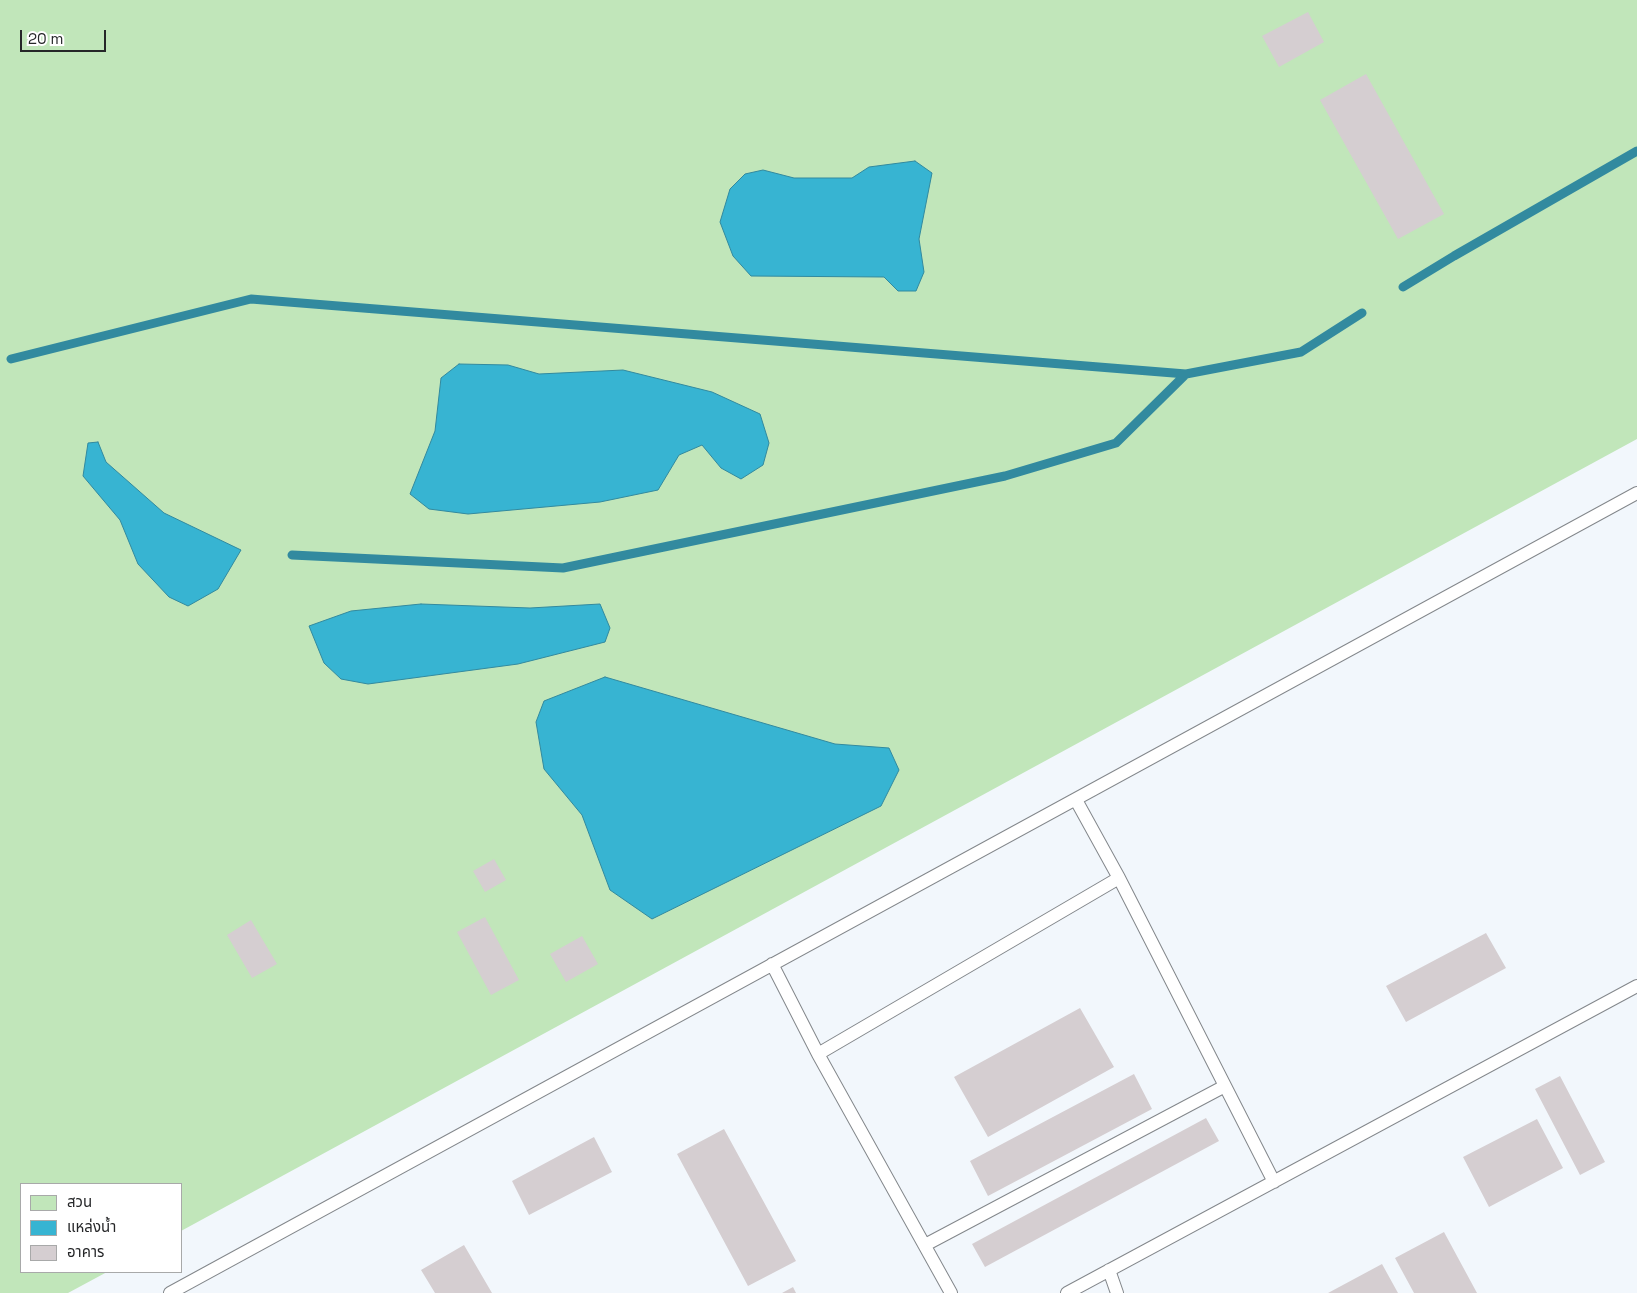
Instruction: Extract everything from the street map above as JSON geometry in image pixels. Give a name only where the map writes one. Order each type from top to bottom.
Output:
[{"type":"lane","points":[[170,1293],[1637,493]]},
{"type":"lane","points":[[1076,800],[1119,878],[1274,1182]]},
{"type":"lane","points":[[818,1054],[1119,878]]},
{"type":"lane","points":[[772,964],[818,1054],[951,1293]]},
{"type":"lane","points":[[1067,1293],[1637,986]]},
{"type":"lane","points":[[925,1245],[1225,1086]]},
{"type":"lane","points":[[1110,1270],[1117,1293]]},
{"type":"green space","points":[[0,0],[1637,0],[1637,439],[182,1230],[182,1183],[20,1183],[20,1273],[105,1273],[68,1293],[0,1293]]},
{"type":"water","points":[[915,161],[932,173],[919,239],[924,272],[916,291],[898,291],[884,277],[751,276],[733,256],[720,222],[730,189],[745,174],[763,170],[794,178],[852,178],[869,167]]},
{"type":"water","points":[[459,364],[508,365],[539,374],[623,370],[712,392],[760,414],[769,443],[763,465],[741,479],[721,468],[702,445],[679,455],[658,490],[600,502],[468,514],[429,509],[410,494],[435,431],[441,378]]},
{"type":"water","points":[[98,442],[106,462],[164,513],[241,550],[218,589],[188,606],[169,597],[138,564],[120,520],[83,476],[88,443]]},
{"type":"water","points":[[421,604],[530,608],[600,604],[610,628],[605,642],[518,664],[368,684],[341,679],[324,663],[309,626],[351,611]]},
{"type":"water","points":[[605,677],[835,744],[889,748],[899,770],[881,806],[652,919],[610,890],[582,815],[544,769],[536,722],[544,701]]},
{"type":"building","points":[[1308,12],[1324,42],[1279,67],[1262,36]]},
{"type":"building","points":[[1366,74],[1444,214],[1398,239],[1320,100]]},
{"type":"building","points":[[494,859],[506,880],[485,892],[473,871]]},
{"type":"building","points":[[485,917],[519,980],[491,995],[457,932]]},
{"type":"building","points":[[251,920],[277,964],[252,978],[227,935]]},
{"type":"building","points":[[1486,933],[1506,968],[1406,1022],[1386,986]]},
{"type":"building","points":[[582,936],[598,964],[566,982],[550,954]]},
{"type":"building","points":[[1080,1008],[1114,1067],[988,1137],[954,1077]]},
{"type":"building","points":[[1134,1074],[1152,1109],[988,1196],[970,1161]]},
{"type":"building","points":[[1560,1076],[1605,1162],[1580,1175],[1535,1089]]},
{"type":"building","points":[[1206,1118],[1219,1141],[985,1267],[972,1244]]},
{"type":"building","points":[[1537,1119],[1563,1168],[1489,1207],[1463,1157]]},
{"type":"building","points":[[724,1129],[796,1261],[748,1286],[677,1154]]},
{"type":"building","points":[[594,1137],[612,1172],[529,1215],[512,1181]]},
{"type":"building","points":[[1444,1232],[1477,1293],[1414,1293],[1395,1258]]},
{"type":"building","points":[[464,1245],[492,1293],[435,1293],[421,1270]]},
{"type":"building","points":[[1382,1264],[1398,1293],[1328,1293]]},
{"type":"building","points":[[793,1287],[796,1293],[782,1293]]},
{"type":"waterway","points":[[1403,287],[1637,151]]},
{"type":"waterway","points":[[11,359],[251,299],[1186,374],[1301,352],[1362,313]]},
{"type":"waterway","points":[[292,555],[563,568],[1005,476],[1116,443],[1186,374]]}]
